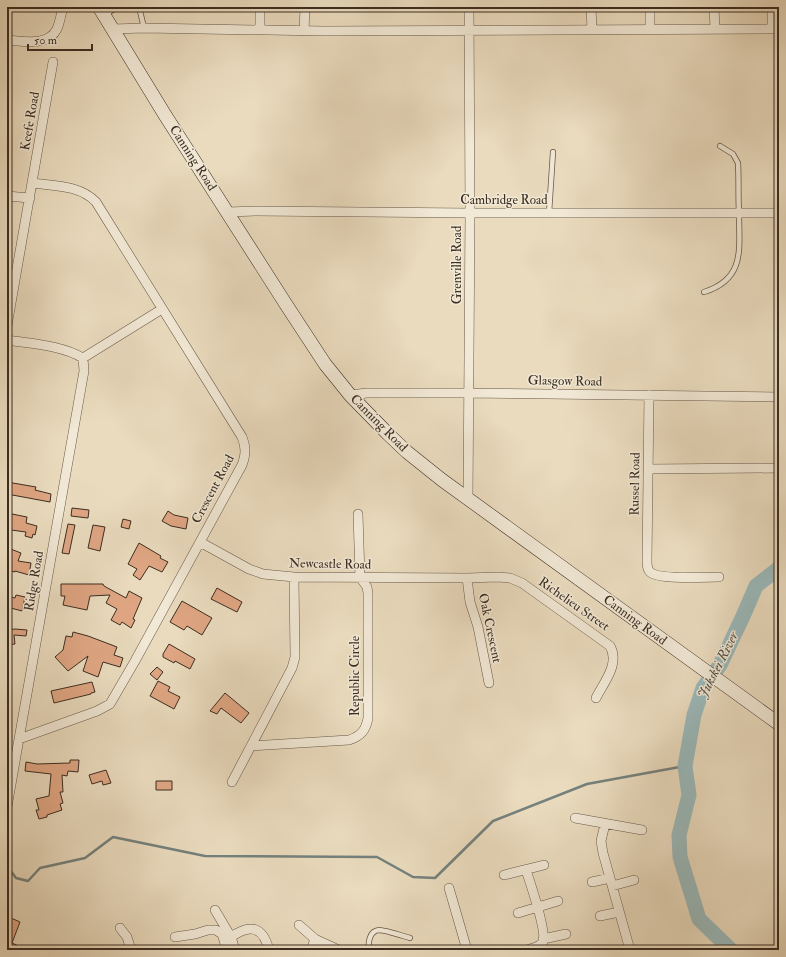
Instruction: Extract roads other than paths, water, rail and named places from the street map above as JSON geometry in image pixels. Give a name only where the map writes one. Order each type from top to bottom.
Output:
[{"type":"main road","name":"Canning Road","points":[[102,11],[312,346],[350,395],[407,452],[468,500],[779,724]]},
{"type":"street","points":[[7,40],[37,42],[51,36],[58,28],[63,7]]},
{"type":"street","points":[[260,7],[260,30]]},
{"type":"street","points":[[304,31],[305,7]]},
{"type":"street","name":"Grenville Road","points":[[468,500],[470,213],[469,7]]},
{"type":"street","points":[[592,7],[592,30]]},
{"type":"street","points":[[650,7],[650,29]]},
{"type":"street","points":[[714,7],[715,29]]},
{"type":"street","points":[[113,29],[144,28],[304,31],[775,29],[772,7]]},
{"type":"street","name":"Keefe Road","points":[[7,326],[53,62]]},
{"type":"street","name":"Crescent Road","points":[[19,739],[97,711],[110,704],[242,465],[246,453],[246,448],[242,437],[99,207],[90,196],[80,190],[32,182]]},
{"type":"street","points":[[7,196],[30,198]]},
{"type":"street","name":"Cambridge Road","points":[[228,212],[779,213]]},
{"type":"street","points":[[7,340],[64,350],[83,358],[162,310]]},
{"type":"street","name":"Ridge Road","points":[[7,807],[84,371],[83,358]]},
{"type":"street","name":"Glasgow Road","points":[[350,395],[367,393],[469,393],[779,397]]},
{"type":"street","name":"Russel Road","points":[[649,395],[648,570],[651,573],[663,577],[718,576]]},
{"type":"street","points":[[648,469],[779,468]]},
{"type":"street","points":[[358,514],[360,577]]},
{"type":"street","name":"Newcastle Road","points":[[200,542],[256,572],[294,577],[467,578]]},
{"type":"street","points":[[232,782],[290,674],[294,663],[294,577]]},
{"type":"street","name":"Republic Circle","points":[[251,746],[349,740],[360,735],[366,728],[368,718],[368,592],[367,587],[360,577]]},
{"type":"street","name":"Richelieu Street","points":[[467,578],[498,577],[517,580],[606,642],[614,652],[614,662],[596,698]]},
{"type":"street","name":"Oak Crescent","points":[[467,578],[470,602],[478,627],[489,683]]},
{"type":"street","points":[[575,818],[642,830]]},
{"type":"street","points":[[605,824],[601,841],[603,853],[630,950]]},
{"type":"street","points":[[504,875],[544,865]]},
{"type":"street","points":[[526,870],[544,932],[542,944],[527,950]]},
{"type":"street","points":[[592,882],[634,880]]},
{"type":"street","points":[[449,888],[466,950]]},
{"type":"street","points":[[518,913],[558,901]]},
{"type":"street","points":[[215,910],[231,937],[235,950]]},
{"type":"street","points":[[600,916],[619,912]]},
{"type":"street","points":[[299,925],[315,939],[339,950]]},
{"type":"street","points":[[120,928],[127,938],[131,950]]},
{"type":"street","points":[[231,937],[244,930],[254,929],[260,932],[267,940],[269,950]]},
{"type":"street","points":[[175,937],[196,934],[208,930],[216,930],[222,934],[227,950]]},
{"type":"street","points":[[543,939],[566,934]]},
{"type":"street","points":[[311,950],[315,939]]},
{"type":"lane","points":[[102,11],[117,7]]},
{"type":"lane","points":[[137,7],[140,11],[144,28]]},
{"type":"lane","points":[[704,292],[716,288],[725,282],[734,270],[739,256],[738,168],[736,158],[730,151],[720,146]]},
{"type":"lane","points":[[549,213],[553,152]]},
{"type":"lane","points":[[369,950],[369,940],[374,932],[379,930],[410,938]]},
{"type":"waterway","name":"Jukskei River","points":[[731,950],[699,919],[680,857],[679,835],[689,795],[685,766],[694,715],[703,688],[720,665],[756,586],[779,568]]},
{"type":"waterway","points":[[7,866],[16,878],[28,881],[40,868],[85,858],[113,837],[205,856],[377,857],[413,877],[435,878],[493,821],[587,784],[685,766]]}]
